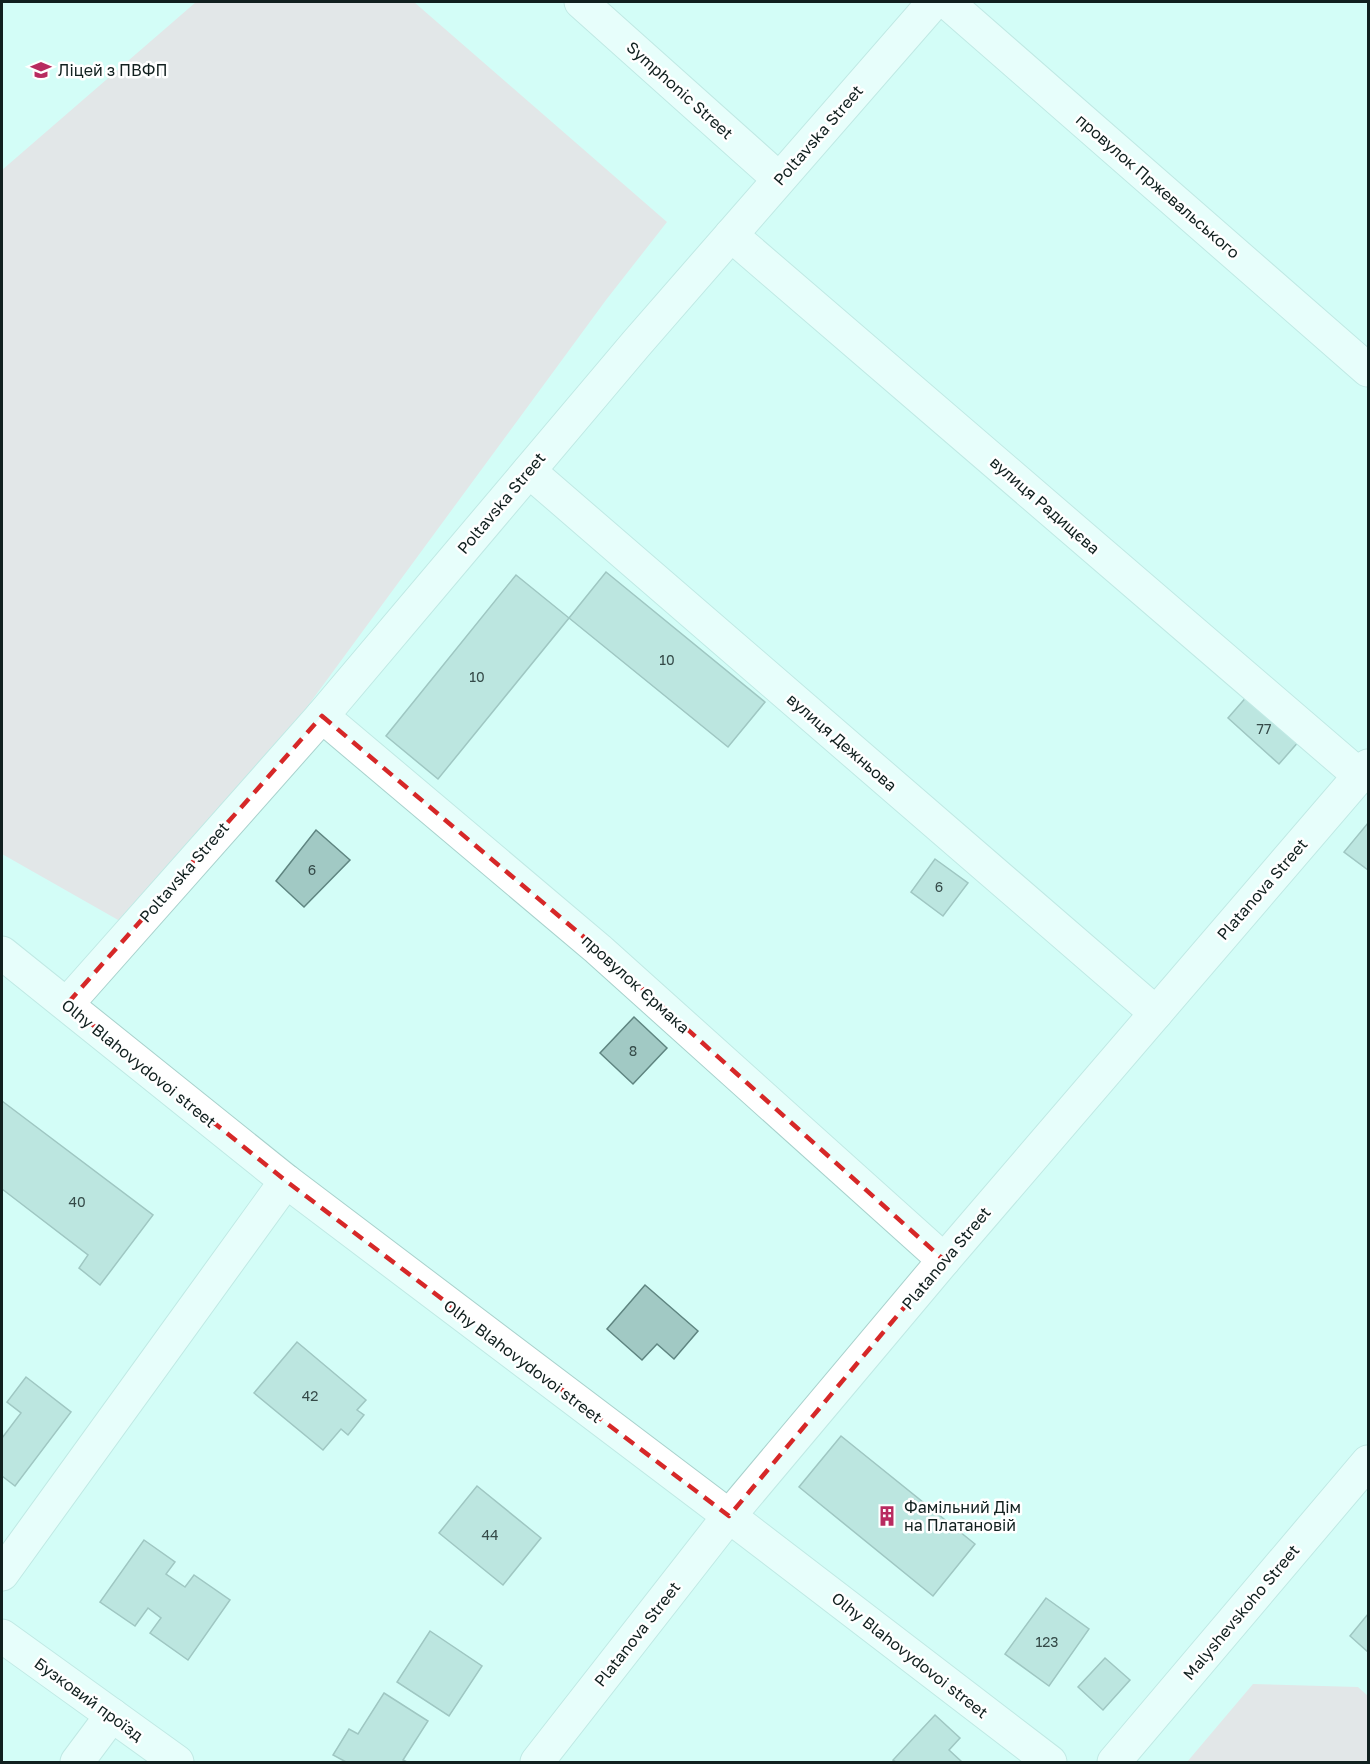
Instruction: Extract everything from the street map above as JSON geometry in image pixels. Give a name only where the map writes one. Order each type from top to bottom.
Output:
[{"type":"street","name":"Symphonic Street","points":[[581,2],[779,179]]},
{"type":"street","name":"Poltavska Street","points":[[67,1004],[322,716],[779,179],[934,2]]},
{"type":"street","name":"провулок Пржевальського","points":[[947,2],[1368,370]]},
{"type":"street","name":"вулиця Радищєва","points":[[731,235],[1364,771]]},
{"type":"street","name":"вулиця Дежньова","points":[[529,471],[1156,1013]]},
{"type":"street","name":"провулок Єрмака","points":[[322,716],[597,949],[944,1260]]},
{"type":"street","name":"Platanova Street","points":[[537,1762],[729,1516],[944,1260],[1364,771]]},
{"type":"street","name":"Olhy Blahovydovoi street","points":[[2,953],[286,1182],[729,1516],[1050,1762]]},
{"type":"street","points":[[2,1574],[286,1182]]},
{"type":"street","name":"Malyshevskoho Street","points":[[1114,1762],[1368,1462]]},
{"type":"street","name":"Бузковий проїзд","points":[[2,1636],[177,1762]]},
{"type":"street","points":[[77,1762],[112,1715]]},
{"type":"highlighted area","points":[[322,716],[598,949],[944,1260],[729,1516],[286,1181],[67,1004]]},
{"type":"shaded area","points":[[196,2],[414,2],[667,222],[606,300],[141,933],[2,854],[2,170]]},
{"type":"shaded area","points":[[1253,1684],[1358,1687],[1368,1696],[1368,1762],[1187,1762]]},
{"type":"building","points":[[606,572],[765,702],[728,747],[569,618]]},
{"type":"building","points":[[516,575],[569,618],[438,779],[386,736]]},
{"type":"building","points":[[1249,694],[1300,740],[1279,764],[1228,718]]},
{"type":"building","points":[[1368,823],[1368,870],[1344,852]]},
{"type":"building","points":[[316,830],[350,860],[304,907],[276,881]]},
{"type":"building","points":[[935,859],[968,883],[943,916],[911,892]]},
{"type":"building","points":[[634,1017],[667,1048],[633,1084],[600,1053]]},
{"type":"building","points":[[2,1101],[153,1215],[100,1285],[79,1268],[88,1255],[2,1189]]},
{"type":"building","points":[[645,1285],[698,1331],[674,1359],[657,1344],[642,1360],[607,1329]]},
{"type":"building","points":[[297,1342],[366,1400],[357,1410],[364,1415],[348,1435],[341,1429],[323,1450],[254,1393]]},
{"type":"building","points":[[26,1377],[71,1412],[15,1486],[2,1476],[2,1438],[21,1413],[7,1402]]},
{"type":"building","name":"Фамільний Дім на Платановій","points":[[841,1436],[975,1544],[933,1596],[799,1487]]},
{"type":"building","points":[[477,1486],[541,1538],[503,1585],[439,1533]]},
{"type":"building","points":[[144,1540],[175,1562],[166,1574],[185,1587],[194,1575],[230,1600],[188,1660],[150,1633],[161,1618],[148,1608],[135,1626],[100,1602]]},
{"type":"building","points":[[1046,1598],[1089,1629],[1049,1686],[1005,1654]]},
{"type":"building","points":[[1368,1614],[1368,1652],[1350,1636]]},
{"type":"building","points":[[430,1631],[482,1666],[449,1716],[397,1682]]},
{"type":"building","points":[[1105,1658],[1130,1680],[1103,1710],[1078,1687]]},
{"type":"building","points":[[384,1693],[428,1721],[403,1760],[407,1762],[346,1762],[333,1755],[349,1729],[358,1734]]},
{"type":"building","points":[[935,1715],[960,1738],[949,1750],[962,1762],[896,1762],[893,1760]]},
{"type":"place","name":"Ліцей з ПВФП","points":[[41,70]]},
{"type":"place","name":"Фамільний Дім на Платановій","points":[[887,1516]]}]
